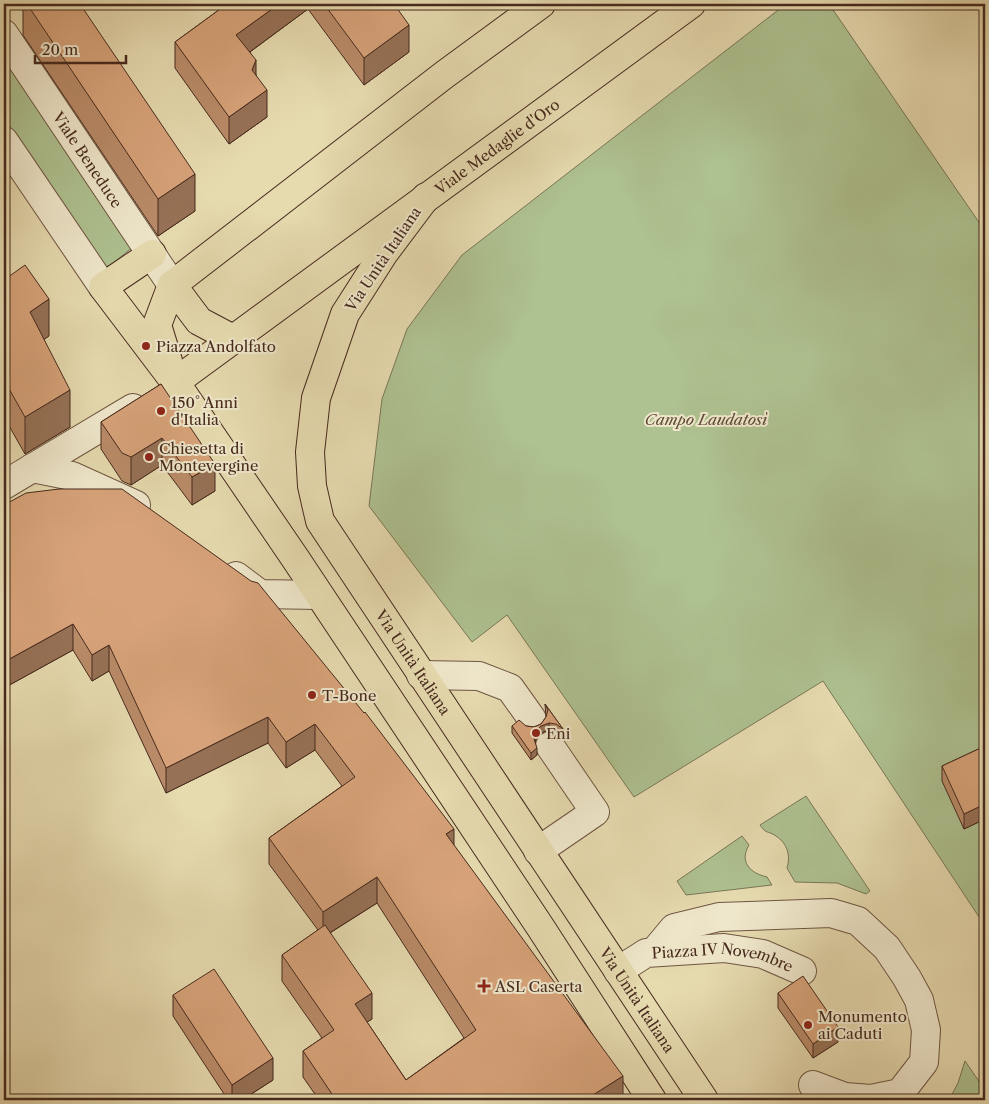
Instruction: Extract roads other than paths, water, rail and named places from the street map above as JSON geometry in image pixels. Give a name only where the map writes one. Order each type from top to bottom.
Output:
[{"type":"main road","points":[[175,382],[157,325],[172,285],[444,75],[541,4]]},
{"type":"main road","name":"Viale Medaglie d'Oro","points":[[232,340],[691,4]]},
{"type":"main road","name":"Via Unità Italiana","points":[[426,197],[384,253],[345,314],[316,398],[310,452],[312,486],[320,520],[618,971],[697,1098]]},
{"type":"main road","points":[[152,254],[103,287],[175,382],[319,595],[541,928],[652,1100]]},
{"type":"main road","points":[[172,285],[199,321],[232,340],[175,382]]},
{"type":"street","name":"Viale Beneduce","points":[[4,34],[172,285]]},
{"type":"street","points":[[4,141],[103,287]]},
{"type":"street","points":[[4,485],[175,382]]},
{"type":"street","points":[[32,468],[72,476],[132,502],[154,517]]},
{"type":"street","points":[[214,561],[260,594],[319,595]]},
{"type":"street","points":[[421,675],[479,676],[510,688],[532,719]]},
{"type":"street","points":[[538,851],[595,812],[550,746]]},
{"type":"street","points":[[654,952],[674,928],[719,917],[831,913],[858,921],[887,948],[919,1000],[926,1030],[924,1062],[900,1093],[881,1097],[871,1099],[845,1097],[813,1085]]},
{"type":"street","name":"Piazza IV Novembre","points":[[618,971],[646,953],[724,948],[762,954],[802,971]]},
{"type":"place","name":"Piazza Andolfato","points":[[146,346]]},
{"type":"place","name":"150° Anni d'Italia","points":[[161,411]]},
{"type":"place","name":"Chiesetta di Montevergine","points":[[149,457]]},
{"type":"place","name":"T-Bone","points":[[312,695]]},
{"type":"place","name":"Eni","points":[[536,733]]},
{"type":"place","name":"ASL Caserta","points":[[484,986]]},
{"type":"place","name":"Monumento ai Caduti","points":[[808,1025]]},
{"type":"park label","name":"Campo Laudatosì","points":[[706,419]]}]
